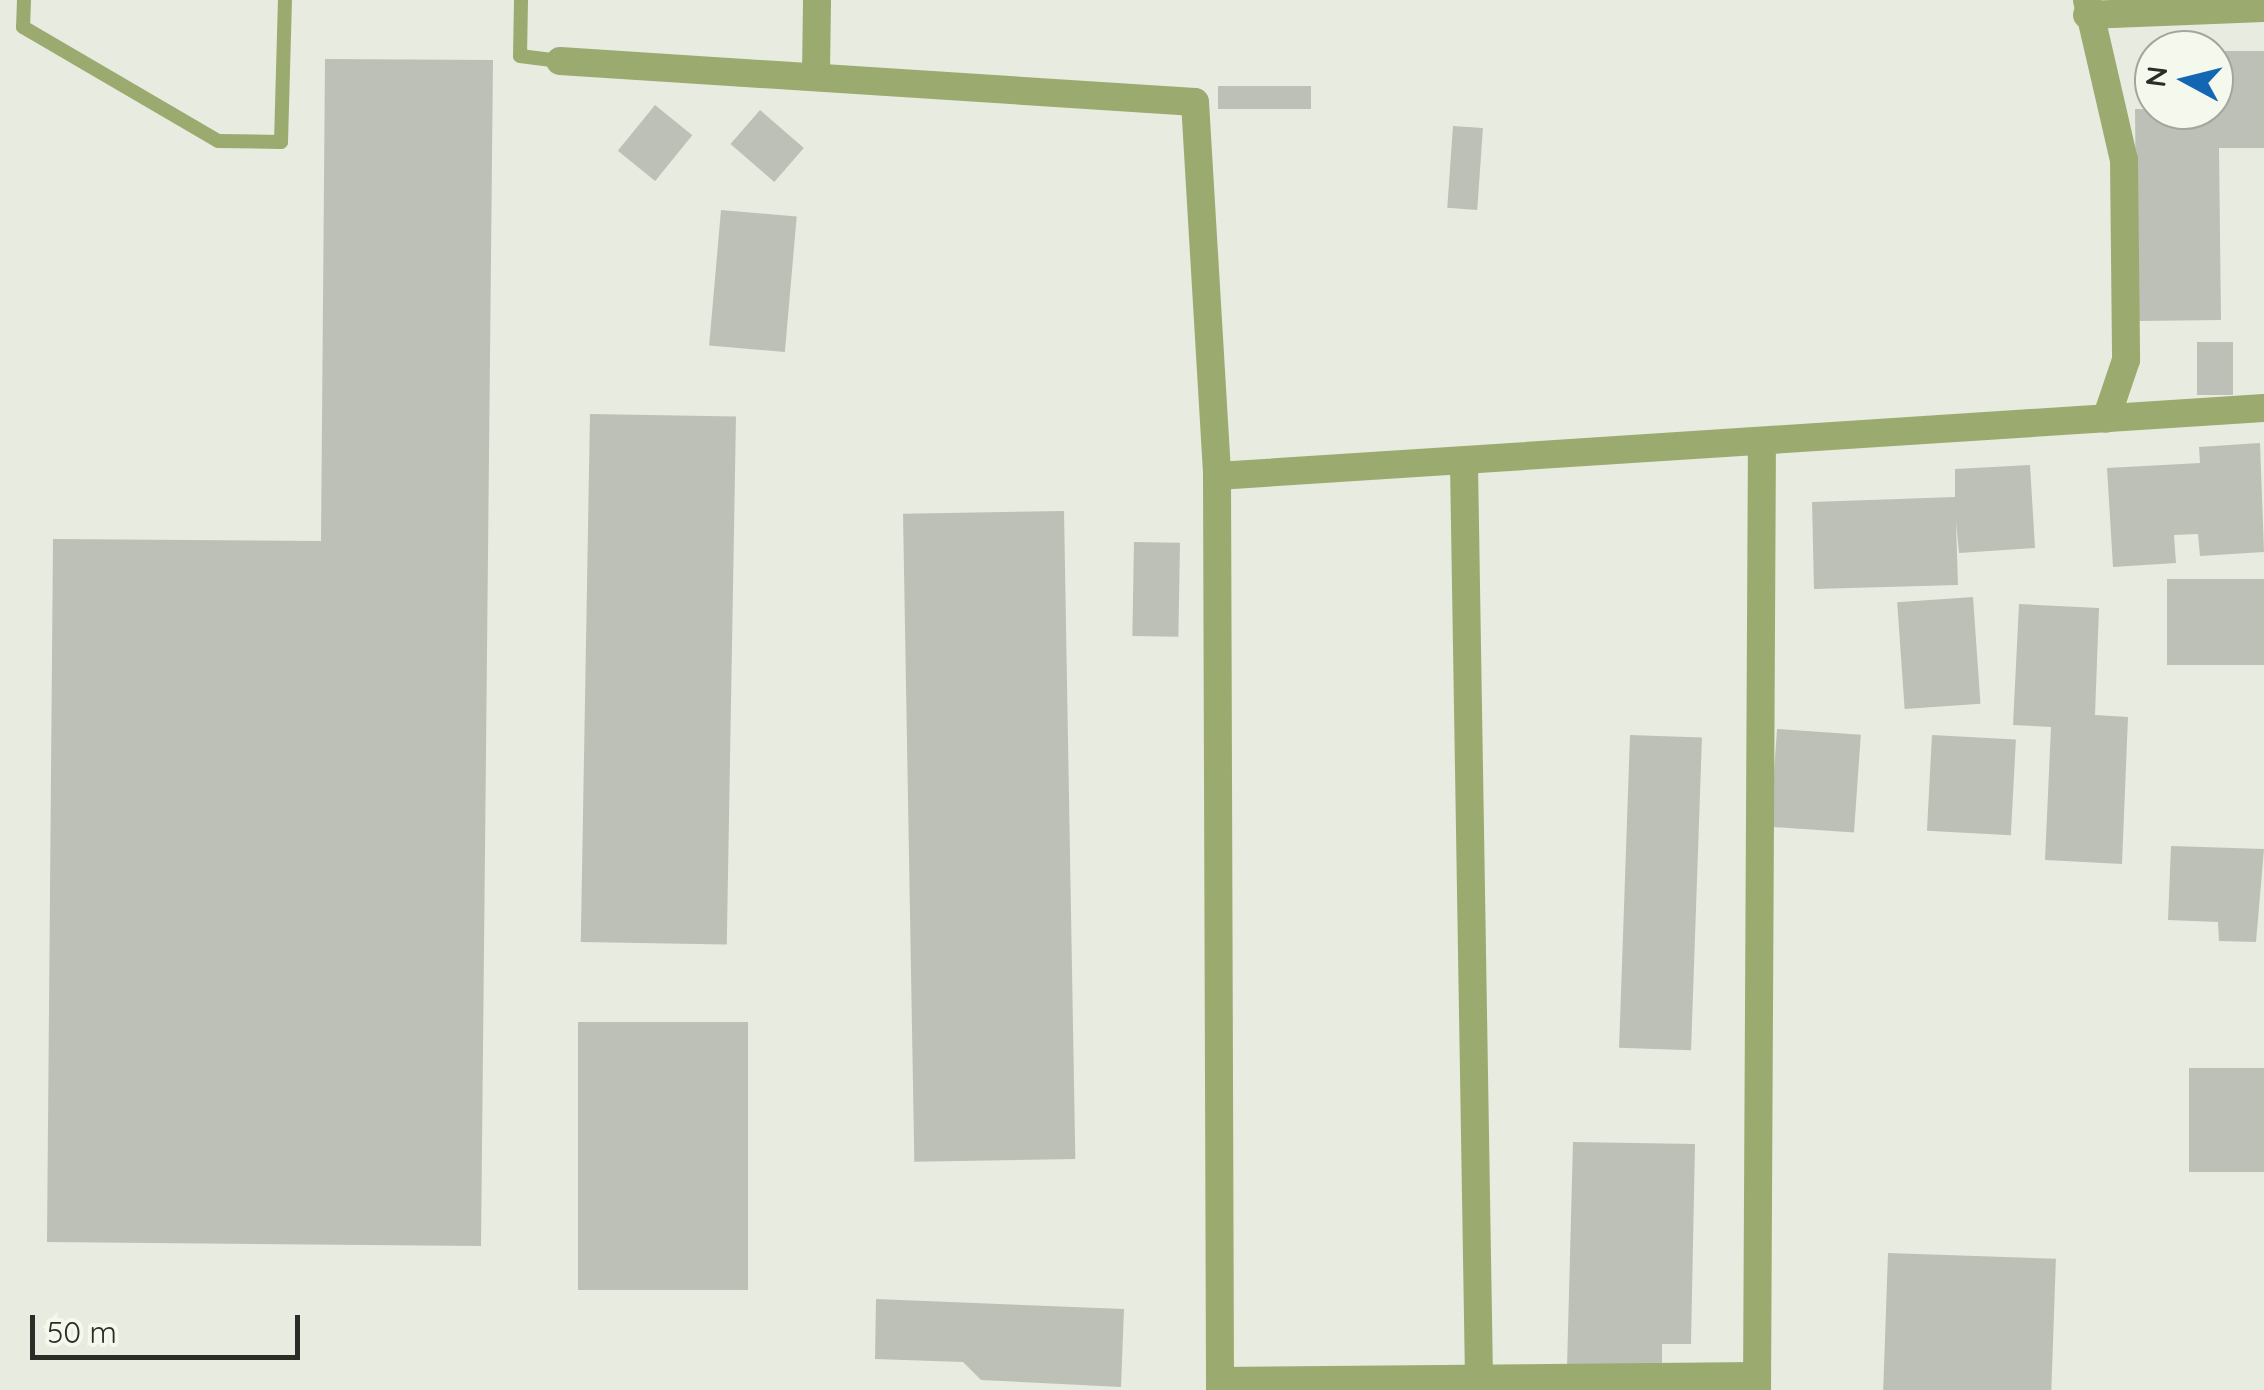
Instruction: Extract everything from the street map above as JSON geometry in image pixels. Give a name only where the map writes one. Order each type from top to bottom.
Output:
[{"type":"street","points":[[816,73],[817,0]]},
{"type":"street","points":[[2106,419],[2126,360],[2124,160],[2087,8],[2264,8]]},
{"type":"street","points":[[560,60],[816,73],[1195,102],[1217,476],[1220,1386],[1479,1378],[1757,1383],[1762,443]]},
{"type":"street","points":[[1217,476],[1464,464],[2264,408]]},
{"type":"street","points":[[1464,464],[1479,1378]]},
{"type":"lane","points":[[24,0],[23,26],[218,141],[281,142],[284,0]]},
{"type":"lane","points":[[521,0],[520,56],[560,60]]},
{"type":"building","points":[[2234,51],[2264,51],[2264,148],[2219,148],[2221,320],[2137,321],[2135,130],[2234,130]]},
{"type":"building","points":[[325,59],[493,60],[481,1246],[47,1242],[53,539],[321,541]]},
{"type":"building","points":[[1218,86],[1311,86],[1311,109],[1218,109]]},
{"type":"building","points":[[655,105],[692,135],[655,181],[618,151]]},
{"type":"building","points":[[760,110],[804,148],[774,182],[730,144]]},
{"type":"building","points":[[1453,126],[1483,128],[1477,210],[1447,208]]},
{"type":"building","points":[[721,210],[797,217],[785,352],[709,345]]},
{"type":"building","points":[[2197,342],[2233,342],[2233,395],[2197,395]]},
{"type":"building","points":[[590,414],[736,417],[727,944],[581,942]]},
{"type":"building","points":[[2260,443],[2264,552],[2200,556],[2198,534],[2174,535],[2176,563],[2113,567],[2107,468],[2200,463],[2199,447]]},
{"type":"building","points":[[2030,465],[2035,548],[1959,553],[1956,521],[1958,585],[1814,589],[1812,502],[1955,497],[1955,469]]},
{"type":"building","points":[[1064,511],[1075,1159],[914,1162],[903,514]]},
{"type":"building","points":[[1134,542],[1180,543],[1178,637],[1132,636]]},
{"type":"building","points":[[2167,579],[2264,579],[2264,665],[2167,665]]},
{"type":"building","points":[[1973,597],[1980,704],[1905,709],[1897,602]]},
{"type":"building","points":[[2019,604],[2099,608],[2095,715],[2128,717],[2122,864],[2045,860],[2051,727],[2013,725]]},
{"type":"building","points":[[1777,729],[1861,735],[1854,833],[1770,827]]},
{"type":"building","points":[[1630,735],[1702,738],[1691,1050],[1619,1048]]},
{"type":"building","points":[[1932,735],[2016,739],[2011,835],[1927,831]]},
{"type":"building","points":[[2171,846],[2264,849],[2256,942],[2219,941],[2218,922],[2168,920]]},
{"type":"building","points":[[578,1022],[748,1022],[748,1290],[578,1290]]},
{"type":"building","points":[[2189,1068],[2264,1068],[2264,1172],[2189,1172]]},
{"type":"building","points":[[1573,1142],[1695,1144],[1691,1344],[1662,1344],[1662,1370],[1567,1368]]},
{"type":"building","points":[[1888,1253],[2056,1259],[2051,1390],[1883,1390]]},
{"type":"building","points":[[876,1299],[1124,1309],[1121,1387],[981,1380],[963,1362],[875,1359]]}]
